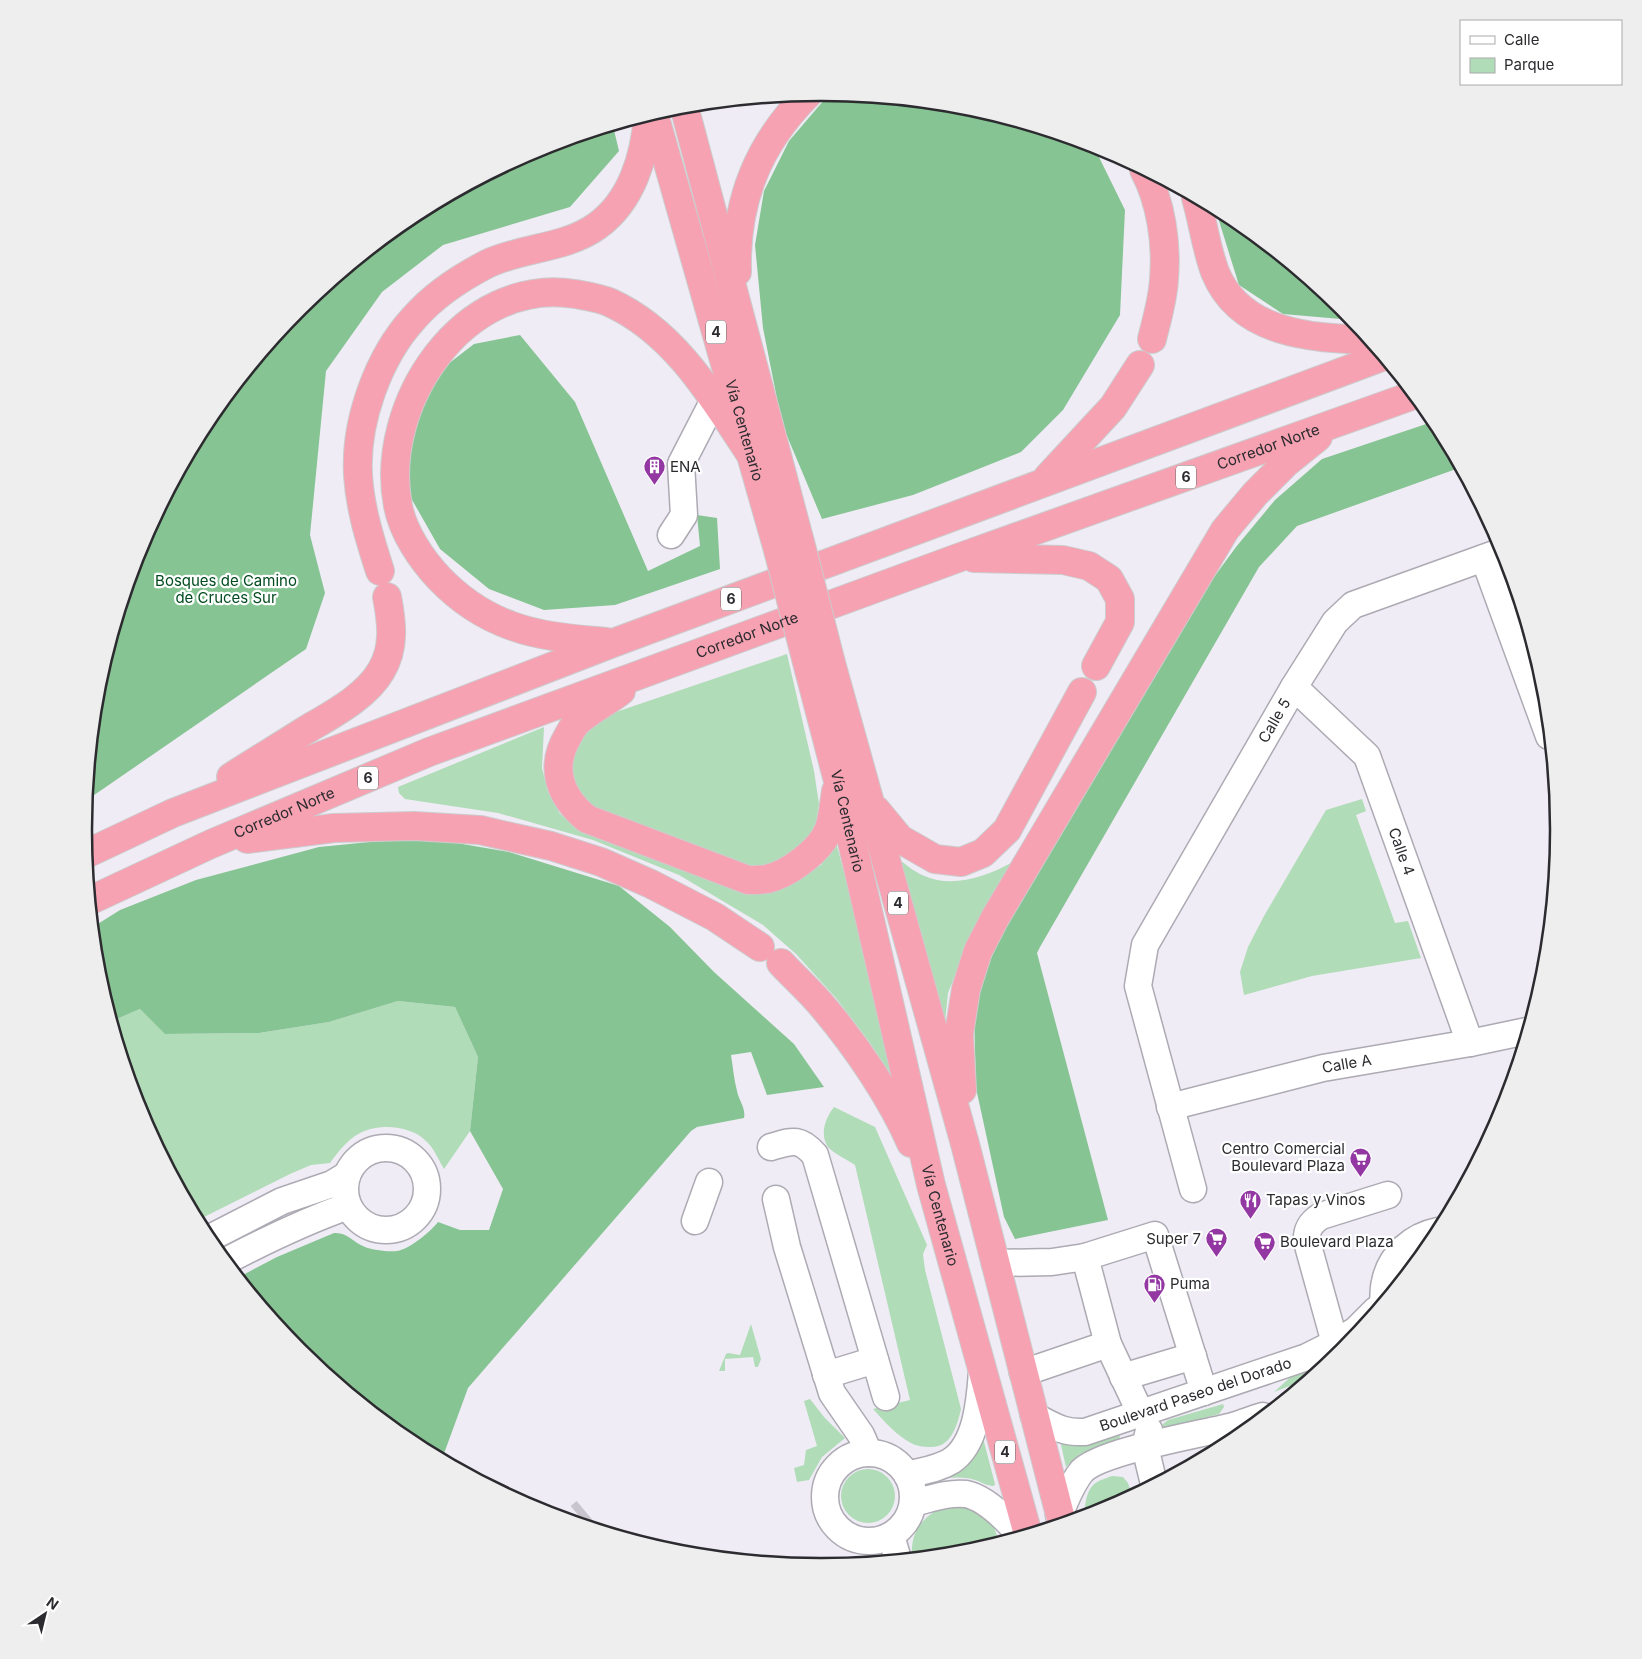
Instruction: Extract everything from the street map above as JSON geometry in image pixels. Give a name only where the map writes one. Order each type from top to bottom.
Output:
[{"type":"highway","points":[[739,311],[737,254],[739,226],[745,198],[763,152],[791,110],[800,102]]},
{"type":"highway","name":"Vía Centenario","points":[[686,114],[739,311],[789,546],[820,666],[870,804],[965,1144],[1060,1517]]},
{"type":"highway","name":"Vía Centenario","points":[[656,120],[751,455],[789,546]]},
{"type":"highway","points":[[380,571],[366,528],[358,475],[358,453],[360,433],[371,394],[384,363],[413,318],[466,275],[512,254],[564,242],[584,234],[598,225],[616,209],[625,196],[637,170],[646,138],[647,122]]},
{"type":"highway","points":[[1147,178],[1156,202],[1164,251],[1164,278],[1152,339]]},
{"type":"highway","points":[[1198,207],[1209,254],[1216,273],[1224,288],[1249,314],[1287,332],[1320,338],[1360,340]]},
{"type":"highway","points":[[613,642],[562,638],[512,626],[468,604],[448,588],[430,568],[406,529],[398,508],[395,489],[395,463],[398,438],[413,393],[425,372],[456,335],[473,320],[507,301],[526,295],[552,292],[586,296],[609,302],[627,311],[647,325],[681,356],[714,400],[751,455]]},
{"type":"highway","name":"6","points":[[93,851],[173,813],[613,642],[1377,359]]},
{"type":"highway","points":[[1043,482],[1077,448],[1113,407],[1140,365]]},
{"type":"highway","name":"Corredor Norte","points":[[96,898],[211,844],[429,752],[958,558],[1407,397]]},
{"type":"highway","points":[[965,1144],[959,1034],[966,989],[978,951],[995,918],[1225,530],[1255,494],[1287,462],[1334,424]]},
{"type":"highway","points":[[958,558],[1063,560],[1089,566],[1109,579],[1120,599],[1120,622],[1096,666]]},
{"type":"highway","points":[[173,813],[344,707],[370,685],[381,672],[389,652],[392,634],[387,597]]},
{"type":"highway","name":"Vía Centenario","points":[[820,666],[838,781],[931,1185],[1026,1528]]},
{"type":"highway","points":[[651,670],[575,724],[562,746],[558,766],[564,794],[574,808],[587,819],[748,880],[766,879],[782,874],[798,865],[818,846],[828,830],[838,781]]},
{"type":"highway","points":[[870,804],[900,839],[935,859],[961,862],[983,854],[1007,830],[1082,692]]},
{"type":"highway","points":[[211,844],[334,828],[414,826],[480,830],[551,846],[600,862],[651,884],[716,917],[771,955],[824,1007],[877,1082],[904,1126],[931,1185]]},
{"type":"street","points":[[672,535],[684,515],[681,464],[714,400]]},
{"type":"street","points":[[1494,554],[1538,699]]},
{"type":"street","name":"Calle 5","points":[[1170,1107],[1138,986],[1145,945],[1294,687],[1335,622],[1353,605],[1494,554]]},
{"type":"street","name":"Calle 4","points":[[1294,687],[1366,756],[1470,1043]]},
{"type":"street","name":"Calle A","points":[[1170,1107],[1323,1068],[1470,1043],[1521,1032]]},
{"type":"street","points":[[1170,1107],[1192,1190]]},
{"type":"street","points":[[771,1148],[793,1140],[806,1145],[815,1155],[886,1397]]},
{"type":"street","points":[[388,1148],[401,1151],[413,1158],[421,1168],[426,1181],[427,1194],[423,1207],[416,1218],[405,1226],[392,1230],[379,1230],[366,1226],[356,1218],[348,1206],[344,1186],[347,1175],[353,1164],[363,1155],[375,1149],[388,1148]]},
{"type":"street","points":[[216,1235],[282,1201],[332,1184],[347,1175]]},
{"type":"street","points":[[695,1221],[709,1182]]},
{"type":"street","points":[[1335,1343],[1307,1242],[1309,1227],[1320,1216],[1388,1195]]},
{"type":"street","points":[[776,1199],[787,1247],[832,1393],[861,1435],[869,1453]]},
{"type":"street","points":[[232,1258],[323,1215],[348,1206]]},
{"type":"street","points":[[1384,1292],[1385,1280],[1398,1255],[1411,1242],[1427,1233]]},
{"type":"street","points":[[995,1263],[1052,1262],[1085,1257],[1155,1235],[1193,1356],[1199,1394],[1148,1431],[1145,1447],[1152,1478]]},
{"type":"street","points":[[1085,1257],[1108,1344],[1140,1412]]},
{"type":"street","name":"Boulevard Paseo del Dorado","points":[[1034,1416],[1056,1428],[1070,1432],[1085,1432],[1140,1412],[1269,1371],[1307,1357],[1342,1339]]},
{"type":"street","points":[[1023,1373],[1108,1344]]},
{"type":"street","points":[[1123,1377],[1193,1356]]},
{"type":"street","points":[[826,1375],[875,1360]]},
{"type":"street","points":[[907,1475],[932,1469],[952,1460],[964,1449],[975,1424],[980,1401],[982,1371]]},
{"type":"street","points":[[1235,1426],[1238,1402],[1269,1371]]},
{"type":"street","points":[[1062,1517],[1071,1486],[1083,1470],[1097,1461],[1145,1447],[1241,1424]]},
{"type":"street","points":[[869,1453],[884,1456],[897,1463],[907,1475],[912,1489],[913,1503],[895,1547],[878,1541],[866,1551],[842,1532],[828,1514],[825,1503],[826,1488],[831,1474],[841,1463],[854,1455],[869,1453]]},
{"type":"street","points":[[913,1503],[945,1494],[967,1494],[987,1504],[1008,1521],[1017,1531]]},
{"type":"green space","points":[[823,101],[869,103],[916,107],[963,115],[1010,126],[1098,155],[1125,210],[1120,315],[1063,410],[1021,452],[913,495],[822,519],[782,424],[763,328],[755,245],[764,191],[789,141]]},
{"type":"green space","name":"Bosques de Camino de Cruces Sur","points":[[614,132],[619,151],[570,207],[443,245],[382,292],[326,371],[310,535],[325,593],[306,649],[93,796],[99,734],[106,687],[131,595],[148,551],[190,465],[215,425],[243,386],[273,349],[306,314],[341,282],[416,224],[499,176],[542,156]]},
{"type":"green space","points":[[1219,219],[1264,252],[1301,282],[1341,319],[1283,314],[1239,285]]},
{"type":"green space","points":[[520,335],[575,402],[648,571],[700,546],[697,515],[717,518],[720,569],[615,605],[544,610],[489,589],[440,549],[411,498],[407,453],[421,402],[439,371],[474,344]]},
{"type":"green space","points":[[1426,424],[1454,470],[1297,526],[1259,567],[1040,947],[1037,953],[1108,1220],[1015,1239],[1004,1217],[976,1088],[974,1011],[991,958],[1021,896],[1201,595],[1236,547],[1275,500],[1322,459]]},
{"type":"green space","points":[[787,654],[814,771],[819,804],[814,837],[777,865],[737,868],[606,818],[572,787],[570,761],[589,725],[613,713]]},
{"type":"green space","points":[[544,727],[542,768],[548,792],[560,814],[575,825],[655,860],[736,888],[786,886],[821,865],[829,853],[834,835],[906,1103],[892,1076],[868,1040],[836,998],[796,954],[763,925],[679,875],[593,840],[498,813],[405,799],[399,793],[398,787]]},
{"type":"green space","points":[[1362,799],[1366,811],[1356,815],[1395,923],[1408,921],[1421,958],[1312,976],[1244,995],[1240,972],[1248,947],[1326,810]]},
{"type":"green space","points":[[380,841],[445,841],[509,852],[619,886],[670,927],[714,972],[794,1044],[824,1087],[767,1095],[751,1052],[731,1055],[736,1087],[743,1108],[744,1118],[697,1127],[691,1131],[468,1388],[444,1452],[416,1435],[341,1377],[306,1345],[273,1310],[244,1274],[277,1257],[334,1233],[343,1234],[368,1248],[397,1251],[414,1244],[438,1222],[460,1230],[489,1230],[503,1189],[470,1131],[478,1057],[455,1007],[398,1001],[329,1022],[259,1033],[165,1034],[140,1009],[117,1019],[106,972],[99,923],[120,910],[196,880],[319,847]]},
{"type":"green space","points":[[896,857],[922,875],[944,881],[968,880],[990,873],[1011,863],[959,965],[948,993],[945,1022]]},
{"type":"green space","points":[[398,1001],[455,1007],[478,1057],[470,1131],[444,1169],[428,1143],[413,1132],[386,1127],[368,1130],[351,1139],[330,1163],[311,1165],[204,1217],[168,1152],[148,1108],[131,1064],[117,1019],[140,1009],[166,1034],[259,1033],[329,1022]]},
{"type":"green space","points":[[834,1107],[875,1127],[927,1245],[923,1254],[925,1270],[961,1409],[952,1435],[943,1444],[937,1446],[923,1447],[911,1443],[895,1432],[873,1409],[910,1400],[855,1165],[830,1149],[825,1142],[825,1126],[828,1116]]},
{"type":"green space","points":[[751,1324],[761,1359],[758,1367],[755,1367],[753,1357],[725,1359],[725,1371],[719,1371],[726,1354],[740,1355]]},
{"type":"green space","points":[[1312,1367],[1290,1386],[1274,1392],[1294,1374]]},
{"type":"green space","points":[[810,1399],[824,1417],[845,1438],[822,1457],[809,1480],[797,1482],[794,1468],[804,1465],[806,1450],[817,1446],[804,1401]]},
{"type":"green space","points":[[1223,1404],[1224,1407],[1219,1414],[1161,1430],[1163,1424],[1168,1420]]},
{"type":"green space","points":[[1119,1428],[1120,1440],[1080,1454],[1066,1467],[1059,1436]]},
{"type":"green space","points":[[983,1438],[994,1486],[968,1478],[955,1478],[935,1481],[923,1487],[922,1480]]},
{"type":"green space","points":[[863,1469],[873,1469],[883,1473],[891,1481],[895,1496],[891,1511],[883,1519],[873,1523],[863,1523],[853,1519],[845,1511],[841,1501],[841,1491],[845,1481],[853,1473]]},
{"type":"green space","points":[[1112,1476],[1123,1477],[1130,1489],[1085,1508],[1090,1490],[1098,1481]]},
{"type":"green space","points":[[945,1506],[971,1506],[993,1524],[997,1536],[912,1552],[913,1540],[919,1526],[937,1510]]},
{"type":"tunnel","points":[[579,1516],[585,1511]]},
{"type":"place","name":"ENA","points":[[654,486]]},
{"type":"place","name":"Centro Comercial Boulevard Plaza","points":[[1361,1177]]},
{"type":"place","name":"Tapas y Vinos","points":[[1250,1219]]},
{"type":"place","name":"Super 7","points":[[1217,1258]]},
{"type":"place","name":"Boulevard Plaza","points":[[1264,1261]]},
{"type":"place","name":"Puma","points":[[1154,1303]]}]
